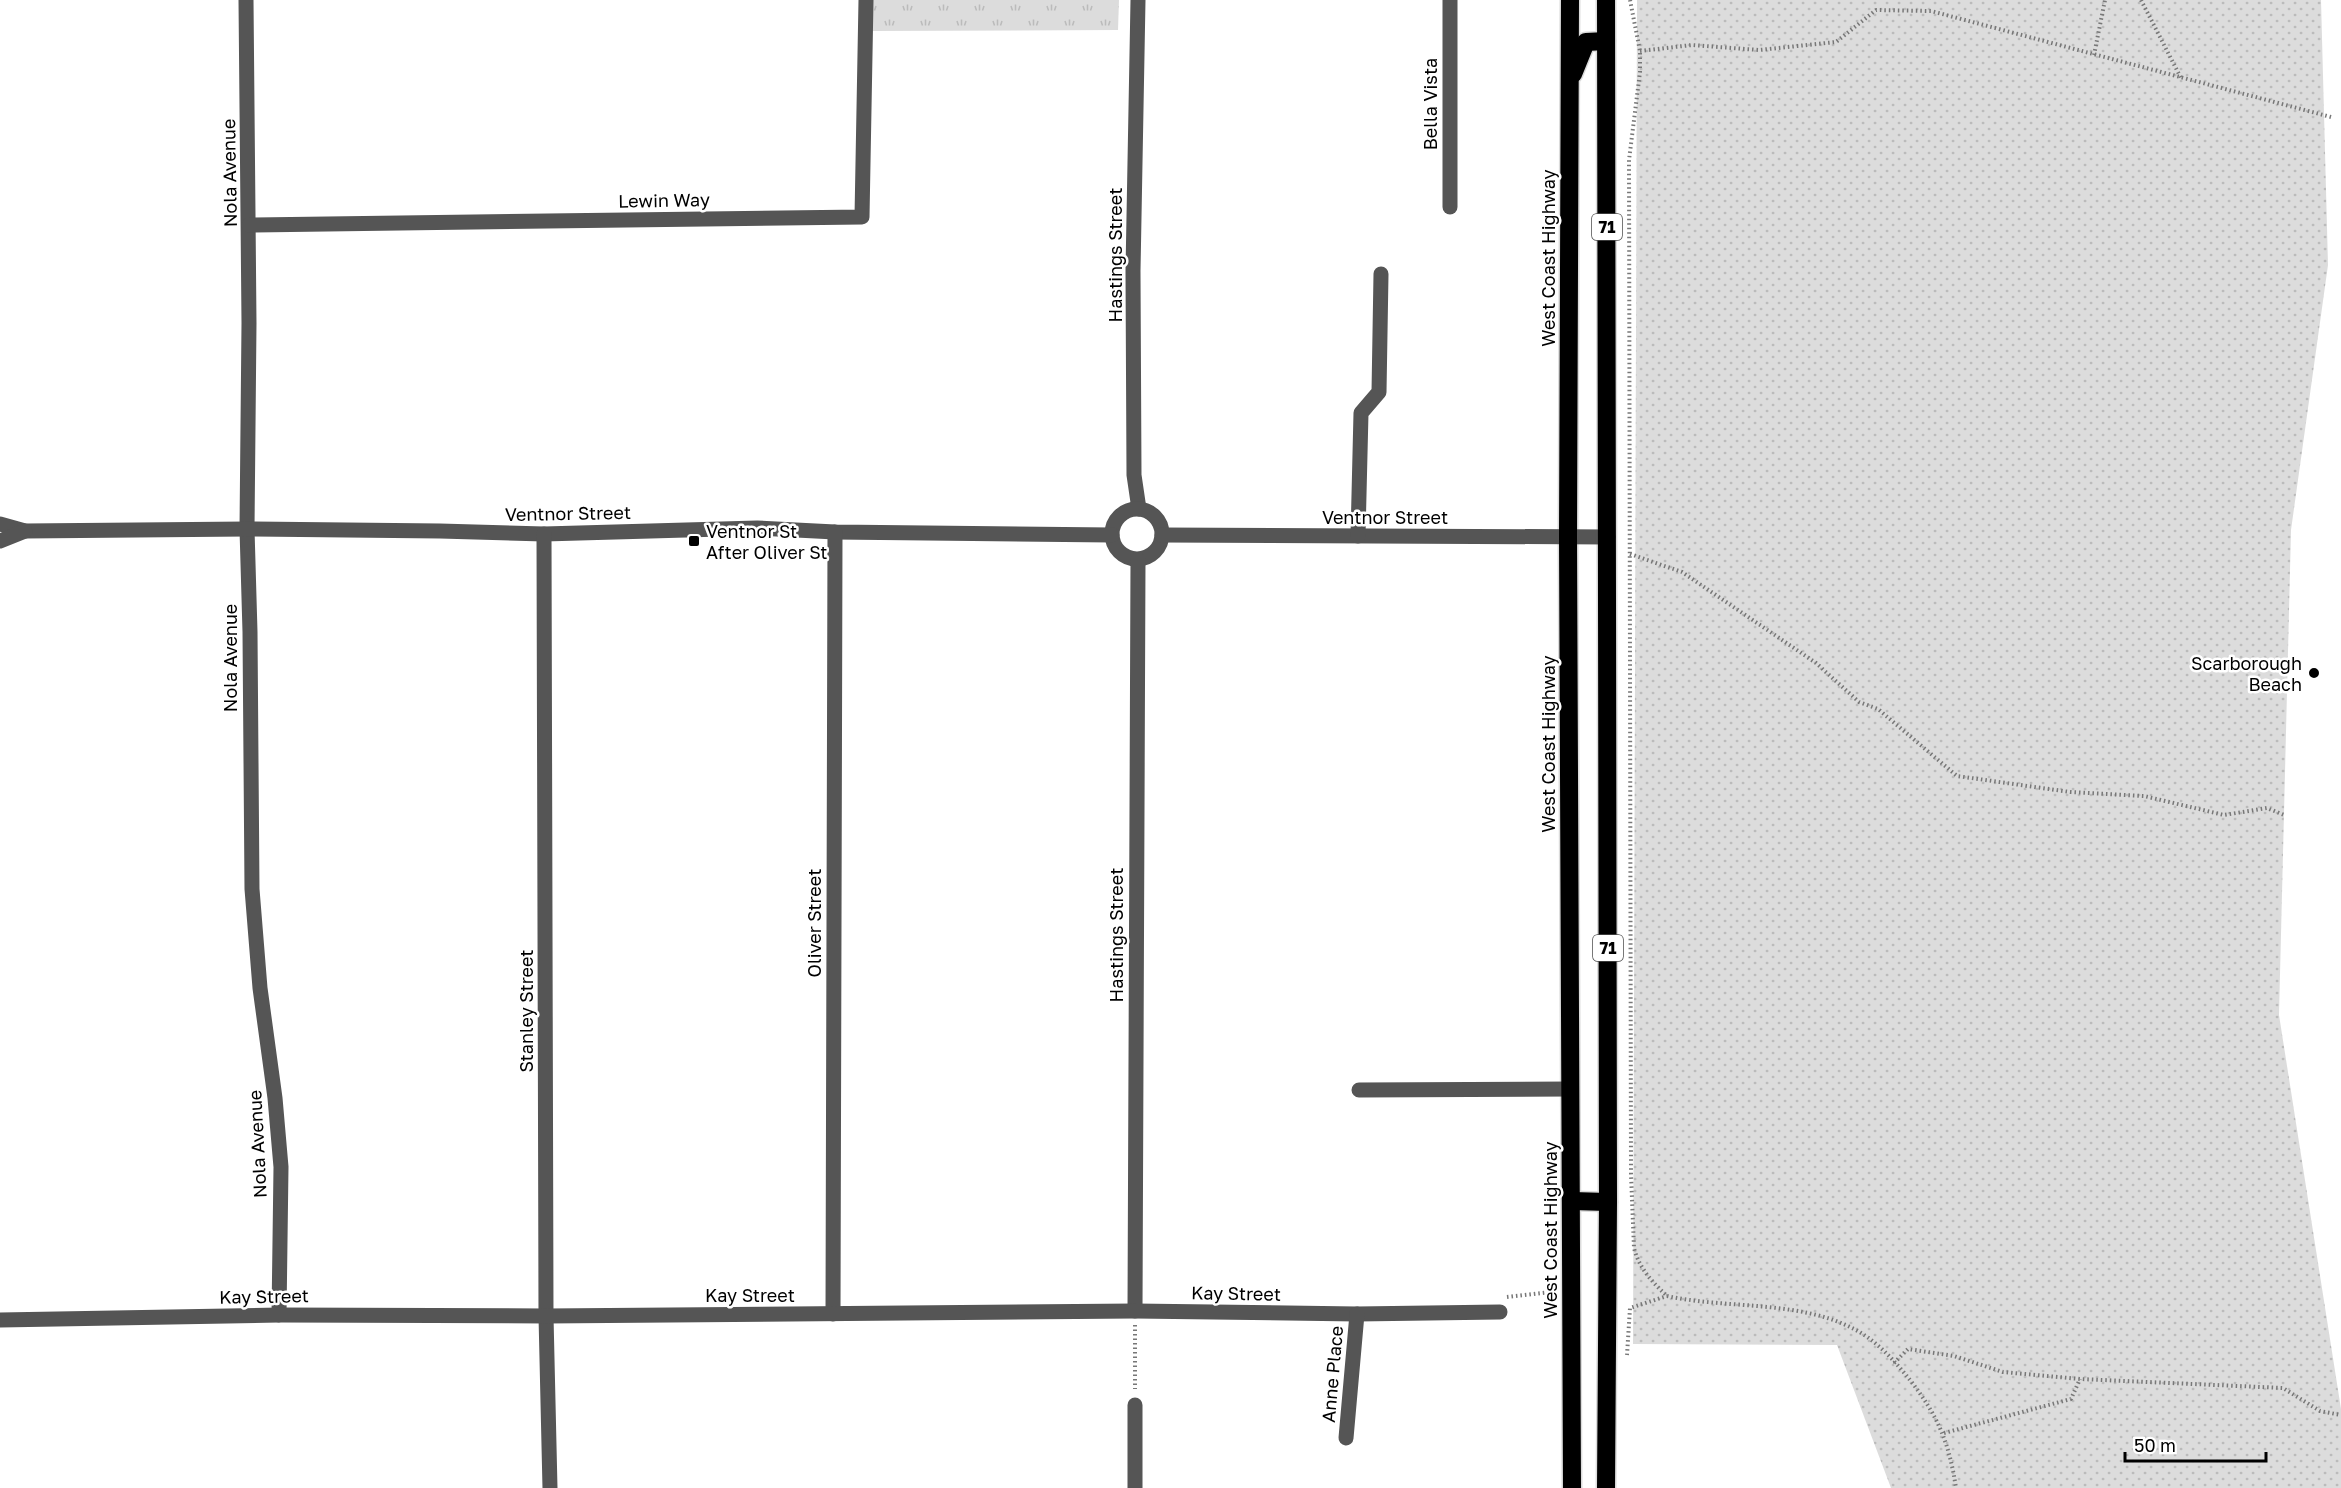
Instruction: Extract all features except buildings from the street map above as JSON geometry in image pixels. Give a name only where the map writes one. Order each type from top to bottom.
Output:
[{"type":"highway","name":"West Coast Highway","points":[[1570,0],[1568,537],[1572,1488]]},
{"type":"highway","name":"71","points":[[1606,0],[1608,537],[1606,1488]]},
{"type":"highway","points":[[1570,81],[1586,42],[1606,41]]},
{"type":"highway","points":[[1572,1201],[1608,1202]]},
{"type":"street","name":"Nola Avenue","points":[[246,0],[249,225],[247,529],[252,890],[260,988],[275,1098],[281,1167],[279,1315]]},
{"type":"street","name":"Lewin Way","points":[[249,225],[862,217],[866,0]]},
{"type":"street","name":"Hastings Street","points":[[1137,0],[1133,293],[1134,475],[1139,509]]},
{"type":"street","name":"Bella Vista","points":[[1450,0],[1450,207]]},
{"type":"street","points":[[1358,536],[1361,413],[1379,392],[1381,274]]},
{"type":"street","points":[[1139,509],[1157,519],[1162,535],[1159,547],[1150,555],[1138,560],[1121,554],[1115,547],[1112,535],[1113,526],[1121,514],[1139,509]]},
{"type":"street","name":"Ventnor Street","points":[[0,524],[25,531],[247,529],[544,534],[757,528],[835,532],[1112,535]]},
{"type":"street","name":"Ventnor Street","points":[[0,541],[25,531]]},
{"type":"street","name":"Oliver Street","points":[[833,1314],[835,532]]},
{"type":"street","name":"Stanley Street","points":[[544,534],[546,1316],[550,1488]]},
{"type":"street","name":"Ventnor Street","points":[[1162,535],[1608,537]]},
{"type":"street","name":"Hastings Street","points":[[1135,1311],[1138,560]]},
{"type":"street","points":[[1359,1090],[1571,1089]]},
{"type":"street","name":"Kay Street","points":[[0,1320],[279,1315],[546,1316],[1135,1311],[1357,1314],[1500,1312]]},
{"type":"street","name":"Anne Place","points":[[1346,1438],[1357,1314]]},
{"type":"street","points":[[1135,1405],[1135,1488]]},
{"type":"path","points":[[1630,0],[1640,51],[1640,72],[1629,160],[1631,1174],[1634,1248],[1650,1280],[1667,1296],[1687,1301],[1767,1308],[1822,1317],[1853,1328],[1876,1344],[1929,1405],[1944,1433],[1956,1488]]},
{"type":"path","points":[[2094,55],[2105,0]]},
{"type":"path","points":[[2141,0],[2181,78]]},
{"type":"path","points":[[1640,51],[1692,45],[1760,50],[1836,42],[1876,10],[1931,11],[2331,117]]},
{"type":"path","points":[[1630,554],[1682,572],[1778,637],[1816,663],[1859,702],[1878,709],[1957,776],[2070,792],[2144,796],[2224,815],[2267,808],[2284,815]]},
{"type":"path","points":[[1135,1311],[1135,1405]]},
{"type":"path","points":[[1894,1363],[1908,1349],[1954,1356],[2003,1372],[2080,1379],[2283,1388],[2320,1411],[2341,1415]]},
{"type":"path","points":[[1944,1433],[2071,1398],[2080,1379]]},
{"type":"green space","points":[[872,0],[1119,0],[1118,30],[872,31]]},
{"type":"green space","points":[[1637,0],[2321,0],[2328,265],[2291,530],[2279,1015],[2341,1409],[2341,1488],[1891,1488],[1837,1345],[1633,1344]]},
{"type":"place","name":"Ventnor St After Oliver St","points":[[694,541]]},
{"type":"place","name":"Scarborough Beach","points":[[2314,673]]}]
